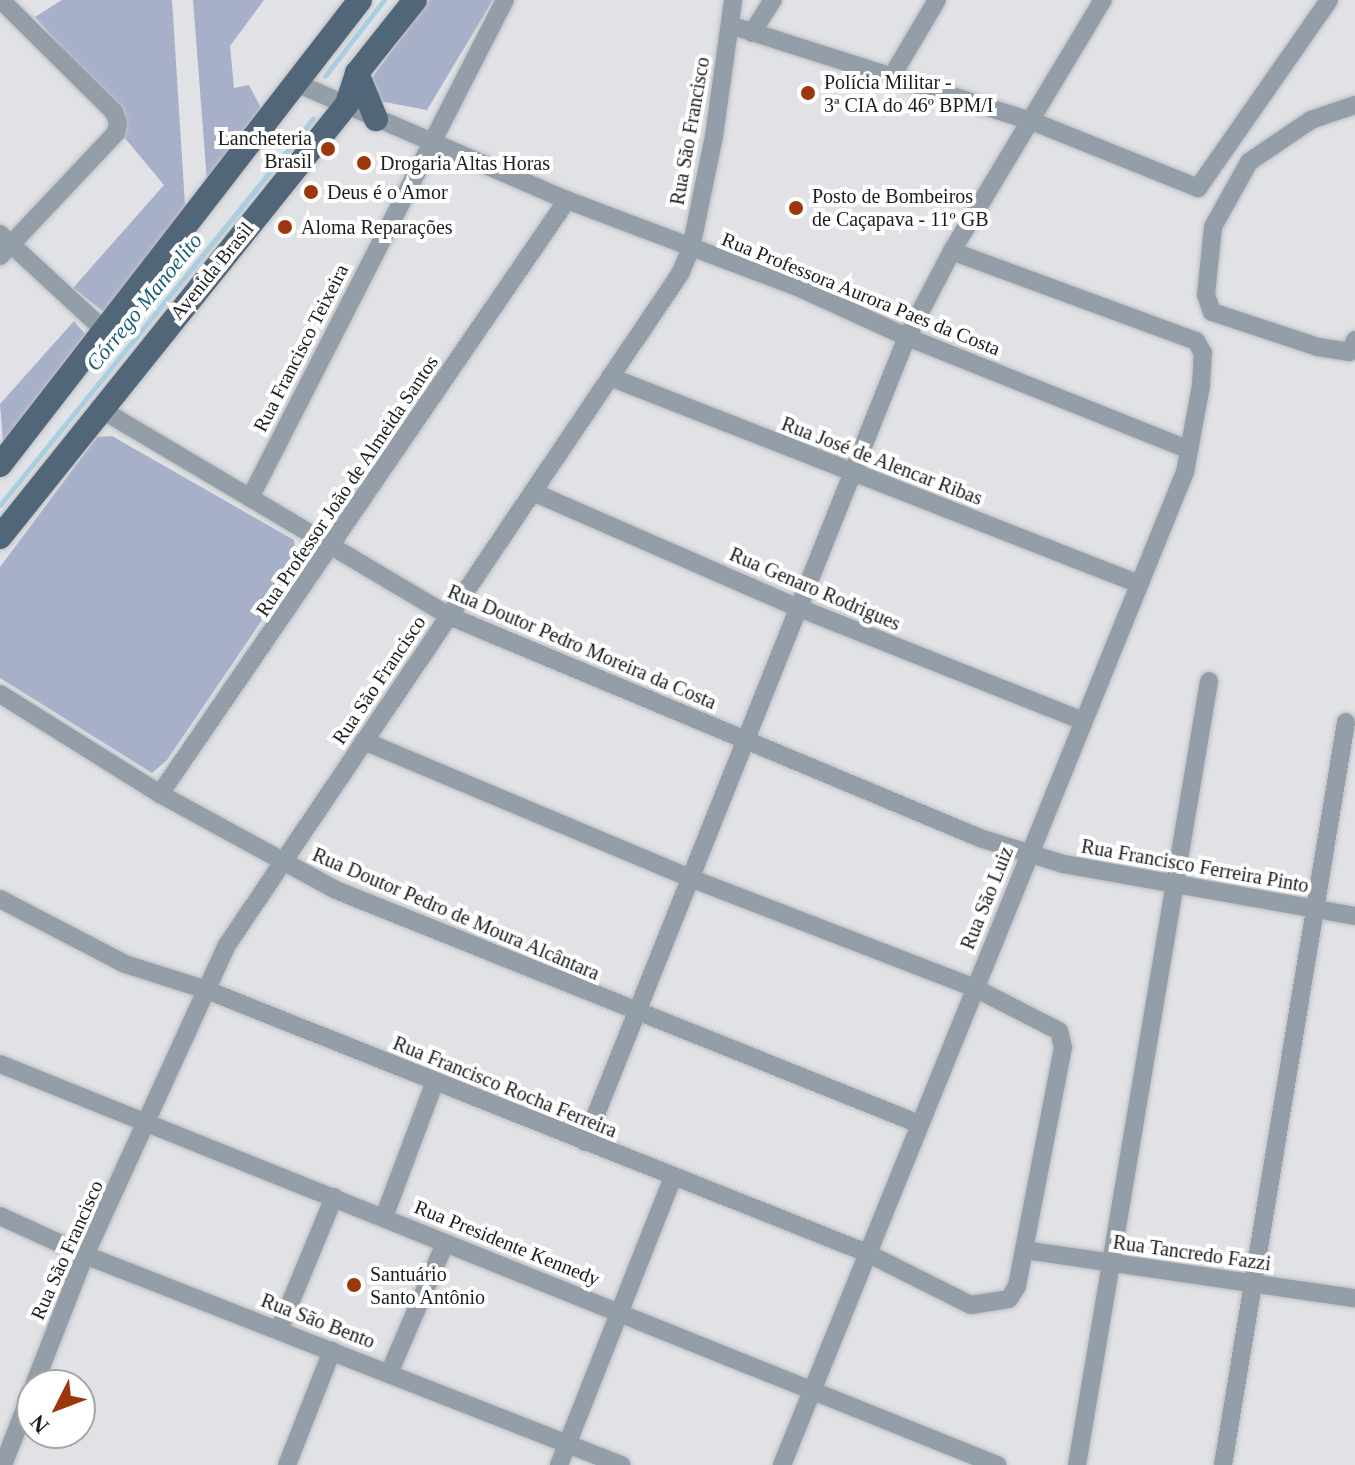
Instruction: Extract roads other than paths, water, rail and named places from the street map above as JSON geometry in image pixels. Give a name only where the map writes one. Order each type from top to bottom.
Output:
[{"type":"main road","points":[[1,460],[360,0]]},
{"type":"main road","name":"Avenida Brasil","points":[[0,537],[99,408],[347,104],[357,73],[415,0]]},
{"type":"main road","points":[[357,73],[376,119]]},
{"type":"street","points":[[1,0],[114,112],[118,123],[116,133],[4,245],[104,330]]},
{"type":"street","name":"Rua São Francisco","points":[[40,1369],[85,1255],[149,1123],[204,989],[281,864],[680,274],[691,248],[733,0]]},
{"type":"street","points":[[752,33],[773,0]]},
{"type":"street","points":[[892,76],[937,0]]},
{"type":"street","points":[[585,1142],[907,337],[952,251],[1034,122],[1103,0]]},
{"type":"street","points":[[730,25],[1034,122],[1198,188],[1329,0]]},
{"type":"street","name":"Rua Francisco Teixeira","points":[[250,498],[506,1]]},
{"type":"street","name":"Rua Professora Aurora Paes da Costa","points":[[296,83],[567,200],[802,289],[907,337],[1189,450]]},
{"type":"street","points":[[1355,105],[1311,120],[1249,162],[1213,227],[1206,295],[1212,312],[1318,347],[1350,352],[1355,340]]},
{"type":"street","name":"Rua Professor João de Almeida Santos","points":[[160,794],[333,547],[567,200]]},
{"type":"street","name":"Rua São Luiz","points":[[782,1465],[1139,584],[1189,450],[1201,386],[1203,353],[1196,341],[952,251]]},
{"type":"street","name":"Rua José de Alencar Ribas","points":[[610,377],[1139,584]]},
{"type":"street","name":"Rua Doutor Pedro Moreira da Costa","points":[[99,408],[449,616],[746,741],[1028,853]]},
{"type":"street","name":"Rua Genaro Rodrigues","points":[[533,492],[799,608],[1083,721]]},
{"type":"street","points":[[1077,1465],[1209,681]]},
{"type":"street","name":"Rua Doutor Pedro de Moura Alcântara","points":[[0,694],[160,794],[281,864],[636,1013],[919,1124]]},
{"type":"street","points":[[1223,1465],[1346,722]]},
{"type":"street","points":[[364,741],[690,878],[975,988],[1059,1031],[1063,1047],[1024,1250]]},
{"type":"street","name":"Rua Francisco Ferreira Pinto","points":[[1028,853],[1175,884],[1355,916]]},
{"type":"street","name":"Rua Francisco Rocha Ferreira","points":[[0,899],[125,964],[204,989],[434,1084],[867,1253],[971,1305],[997,1305],[1017,1286],[1024,1250]]},
{"type":"street","name":"Rua Presidente Kennedy","points":[[0,1064],[997,1465]]},
{"type":"street","points":[[384,1217],[434,1084]]},
{"type":"street","points":[[559,1465],[673,1177]]},
{"type":"street","points":[[279,1330],[334,1197]]},
{"type":"street","name":"Rua São Bento","points":[[0,1216],[85,1255],[390,1371],[621,1465]]},
{"type":"street","points":[[390,1371],[445,1243]]},
{"type":"street","name":"Rua Tancredo Fazzi","points":[[1024,1250],[1355,1298]]},
{"type":"street","points":[[287,1465],[332,1351]]},
{"type":"street","points":[[3,1465],[16,1432]]},
{"type":"waterway","points":[[325,76],[384,0]]},
{"type":"waterway","name":"Córrego Manoelito","points":[[0,505],[313,119]]},
{"type":"place","name":"Polícia Militar - 3ª CIA do 46º BPM/I","points":[[808,93]]},
{"type":"place","name":"Lancheteria Brasil","points":[[328,149]]},
{"type":"place","name":"Drogaria Altas Horas","points":[[364,163]]},
{"type":"place","name":"Deus é o Amor","points":[[311,192]]},
{"type":"place","name":"Posto de Bombeiros de Caçapava - 11º GB","points":[[796,208]]},
{"type":"place","name":"Aloma Reparações","points":[[285,227]]},
{"type":"place","name":"Santuário Santo Antônio","points":[[354,1285]]}]
